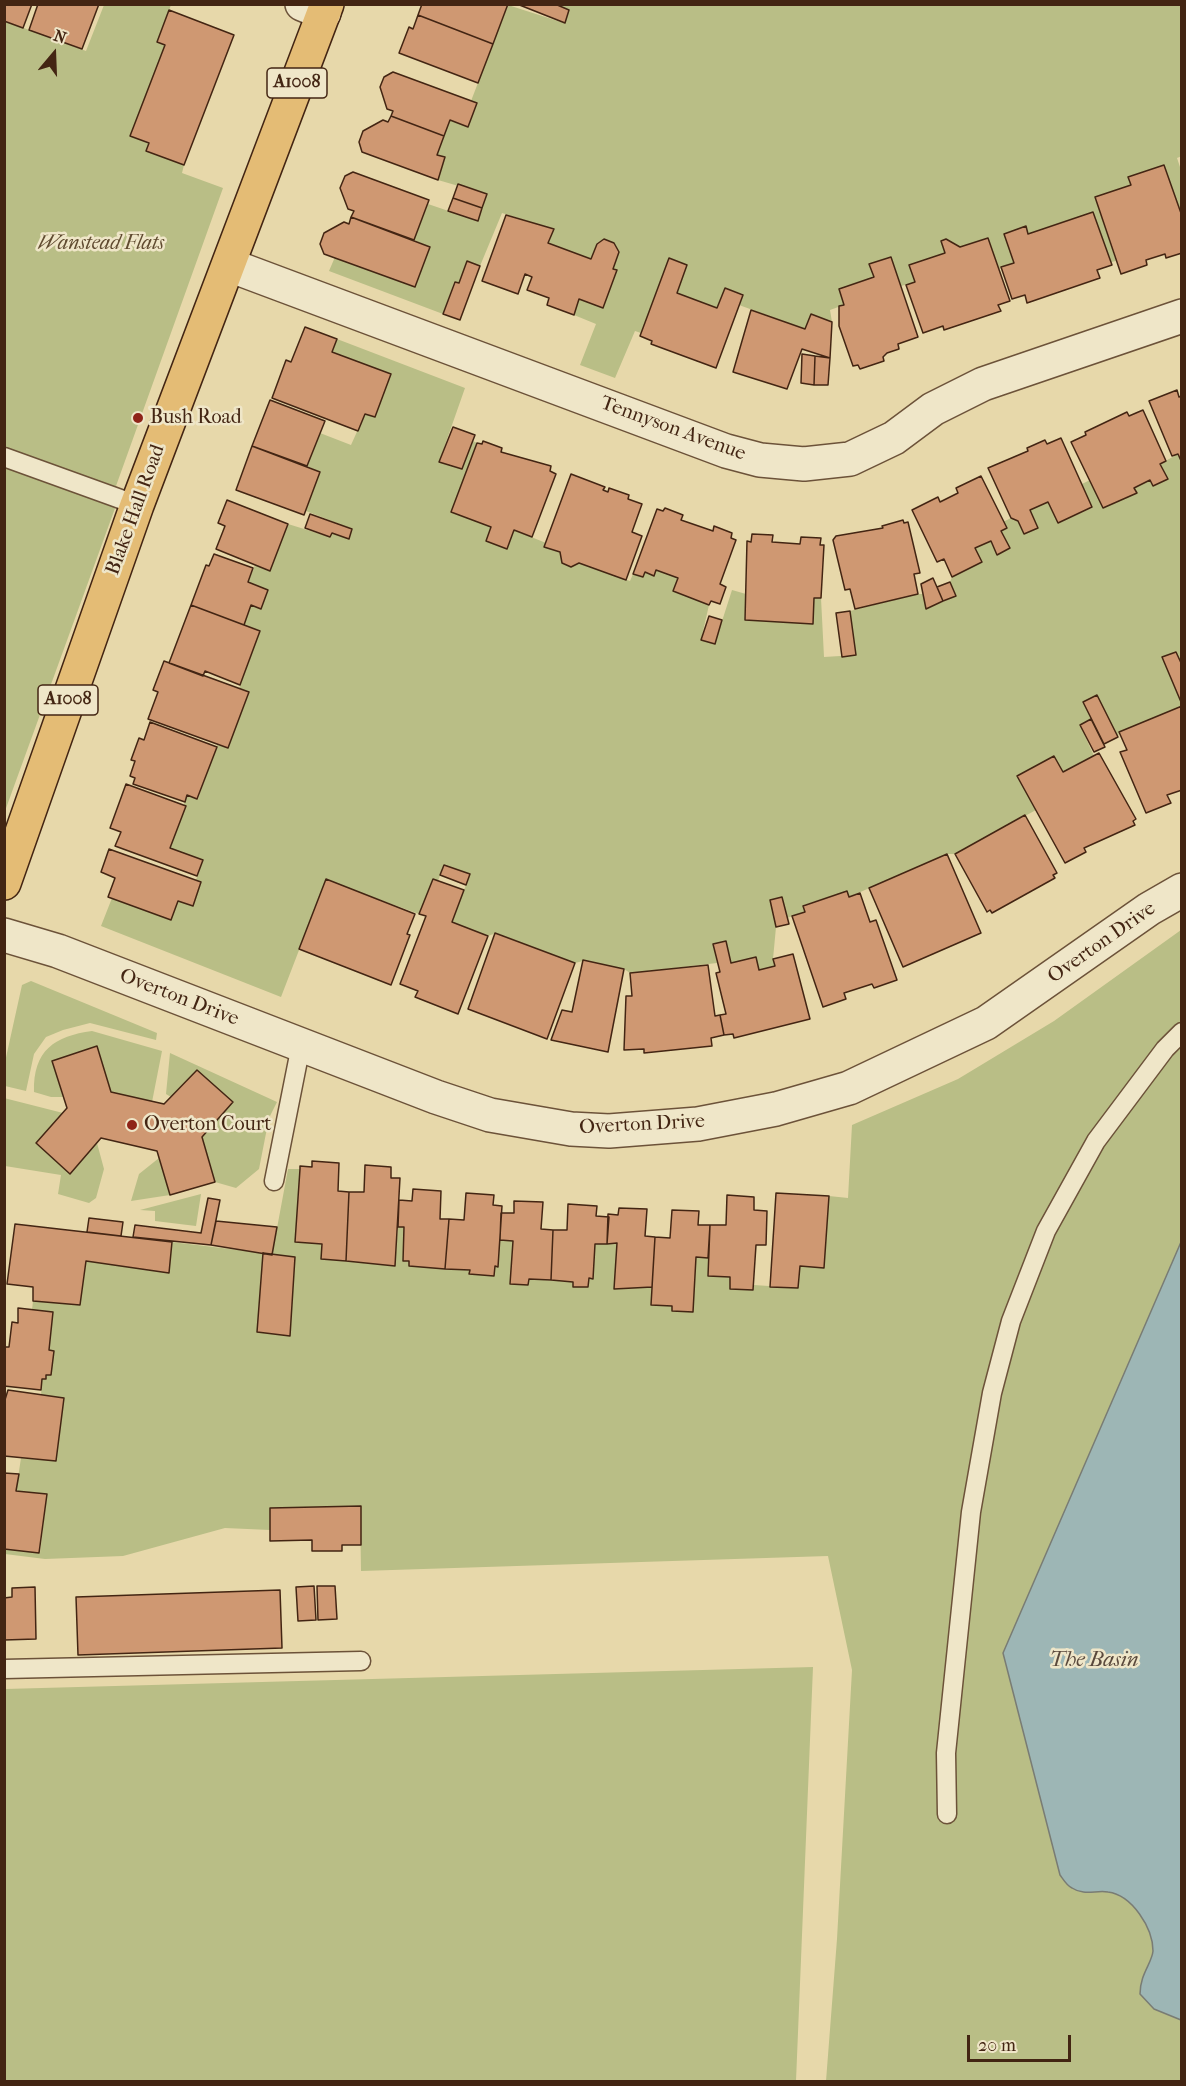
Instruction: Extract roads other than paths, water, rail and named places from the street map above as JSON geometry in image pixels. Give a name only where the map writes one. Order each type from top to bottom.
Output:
[{"type":"main road","name":"Blake Hall Road","points":[[4,883],[137,505],[229,265],[318,7]]},
{"type":"street","name":"Tennyson Avenue","points":[[229,265],[726,451],[760,460],[804,464],[850,459],[894,438],[933,410],[983,384],[1182,316]]},
{"type":"street","name":"Overton Drive","points":[[4,935],[58,951],[490,1115],[590,1130],[698,1124],[777,1109],[849,1088],[986,1023],[1149,909],[1182,890]]},
{"type":"lane","points":[[4,457],[137,505]]},
{"type":"lane","points":[[947,1814],[946,1753],[971,1512],[992,1393],[1011,1321],[1046,1231],[1096,1141],[1166,1049],[1182,1032]]},
{"type":"lane","points":[[274,1180],[301,1045]]},
{"type":"lane","points":[[4,1669],[361,1661]]},
{"type":"water","name":"The Basin","points":[[1181,1242],[1181,2020],[1154,2009],[1140,1994],[1142,1981],[1153,1951],[1149,1932],[1140,1914],[1117,1894],[1076,1890],[1068,1886],[1060,1875],[1003,1653]]},
{"type":"place","name":"Bush Road","points":[[138,418]]},
{"type":"place","name":"Overton Court","points":[[132,1125]]},
{"type":"park label","name":"Wanstead Flats","points":[[101,244]]}]
